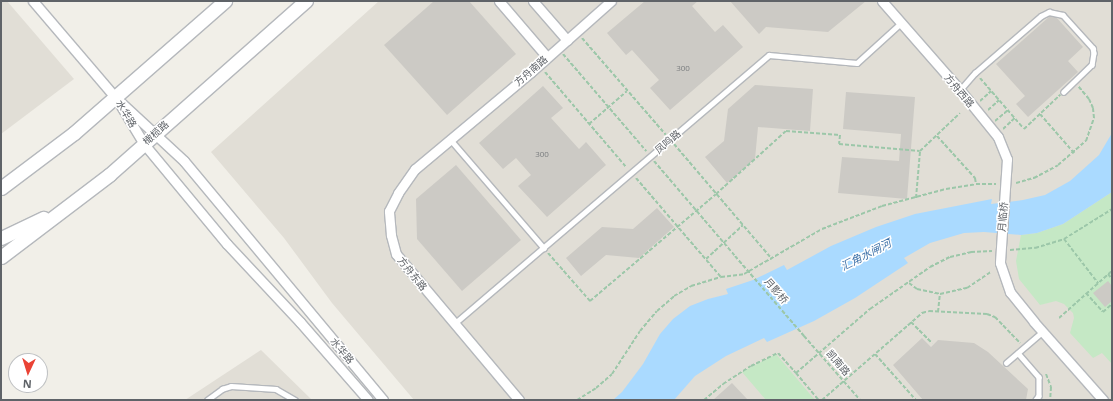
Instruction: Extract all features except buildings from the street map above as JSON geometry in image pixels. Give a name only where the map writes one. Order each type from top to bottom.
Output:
[{"type":"main road","points":[[1,188],[74,133],[225,1]]},
{"type":"main road","name":"橄榄路","points":[[1,257],[109,175],[306,1]]},
{"type":"main road","points":[[1,238],[69,205]]},
{"type":"street","points":[[33,1],[115,97]]},
{"type":"street","points":[[499,1],[547,57]]},
{"type":"street","points":[[533,1],[567,40]]},
{"type":"street","name":"方舟南路","points":[[450,139],[611,1]]},
{"type":"street","name":"方舟西路","points":[[882,1],[960,90],[998,137],[1007,159],[1005,194]]},
{"type":"street","name":"水华路","points":[[115,97],[156,133],[189,167],[384,400]]},
{"type":"street","name":"水华路","points":[[115,97],[144,144],[228,244],[300,322],[368,400]]},
{"type":"street","name":"方舟东路","points":[[450,139],[415,169],[398,192],[389,211],[391,234],[396,254],[519,400]]},
{"type":"street","name":"月临桥","points":[[1005,194],[1000,263],[1010,292],[1042,332]]},
{"type":"street","points":[[1042,332],[1103,400]]},
{"type":"lane","points":[[960,90],[975,73],[1041,16],[1049,12],[1056,12],[1063,15],[1093,48],[1094,53],[1092,65],[1064,92]]},
{"type":"lane","name":"凤鸣路","points":[[454,324],[768,55],[857,63],[901,23]]},
{"type":"lane","points":[[450,139],[544,248]]},
{"type":"lane","points":[[1006,363],[1042,332]]},
{"type":"lane","points":[[1018,353],[1039,377],[1039,396],[1036,400]]},
{"type":"lane","points":[[207,400],[222,389],[231,386],[276,389],[295,400]]},
{"type":"path","points":[[975,73],[1024,128],[1064,92]]},
{"type":"path","points":[[1016,183],[1034,178],[1058,165],[1086,141],[1094,118],[1093,108],[1089,100],[1074,82]]},
{"type":"path","points":[[589,124],[628,91]]},
{"type":"path","points":[[976,105],[991,91]]},
{"type":"path","points":[[983,114],[999,100]]},
{"type":"path","points":[[992,124],[1008,110]]},
{"type":"path","points":[[916,198],[920,151],[960,113]]},
{"type":"path","points":[[1040,114],[1074,152]]},
{"type":"path","points":[[999,133],[1015,118]]},
{"type":"path","points":[[544,248],[590,302],[716,194],[786,131],[840,135],[839,144],[920,151]]},
{"type":"path","points":[[937,136],[975,178],[976,184]]},
{"type":"path","points":[[577,400],[596,388],[612,374],[640,331],[657,311],[674,296],[691,286],[721,277],[744,274],[822,229],[882,206],[946,189],[976,184],[996,184]]},
{"type":"path","points":[[1010,250],[1035,248],[1064,239],[1112,209]]},
{"type":"path","points":[[706,259],[743,225]]},
{"type":"path","points":[[1064,239],[1098,283]]},
{"type":"path","points":[[796,373],[870,309],[909,283],[930,266],[971,252],[992,251]]},
{"type":"path","name":"月影桥","points":[[735,256],[804,336]]},
{"type":"path","points":[[1059,318],[1112,271]]},
{"type":"path","points":[[909,283],[917,289],[940,294],[967,288],[991,272]]},
{"type":"path","points":[[1108,274],[1112,279]]},
{"type":"path","points":[[1086,293],[1103,312],[1112,304]]},
{"type":"path","points":[[938,312],[940,294]]},
{"type":"path","points":[[704,400],[723,384],[747,369],[778,353],[820,400],[922,313],[938,312],[987,314],[995,316],[1024,348]]},
{"type":"path","points":[[912,322],[932,343]]},
{"type":"path","name":"凯南路","points":[[804,336],[860,400]]},
{"type":"path","points":[[875,354],[916,400]]},
{"type":"path","points":[[1042,368],[1050,380],[1050,400]]},
{"type":"shaded area","points":[[1,1],[7,1],[74,79],[1,134]]},
{"type":"shaded area","points":[[379,1],[1112,1],[1112,400],[414,400],[332,303],[284,238],[211,152]]},
{"type":"shaded area","points":[[261,350],[312,400],[185,400]]},
{"type":"green space","points":[[1112,192],[1112,364],[1102,353],[1093,358],[1070,333],[1074,318],[1073,313],[1064,304],[1056,301],[1040,305],[1019,279],[1016,261],[1021,235],[1037,233],[1063,224]]},
{"type":"green space","points":[[776,354],[815,400],[766,400],[742,372]]},
{"type":"water","name":"汇角水闸河","points":[[1112,133],[1112,192],[1063,224],[1037,233],[1021,235],[984,232],[964,233],[930,243],[904,258],[908,263],[855,298],[814,321],[767,342],[764,338],[726,356],[695,376],[674,400],[613,400],[622,392],[643,364],[660,334],[673,319],[690,306],[708,299],[728,294],[726,289],[753,280],[784,265],[787,270],[831,246],[876,227],[915,214],[992,199],[991,204],[1023,200],[1045,195],[1070,181],[1099,155]]}]
